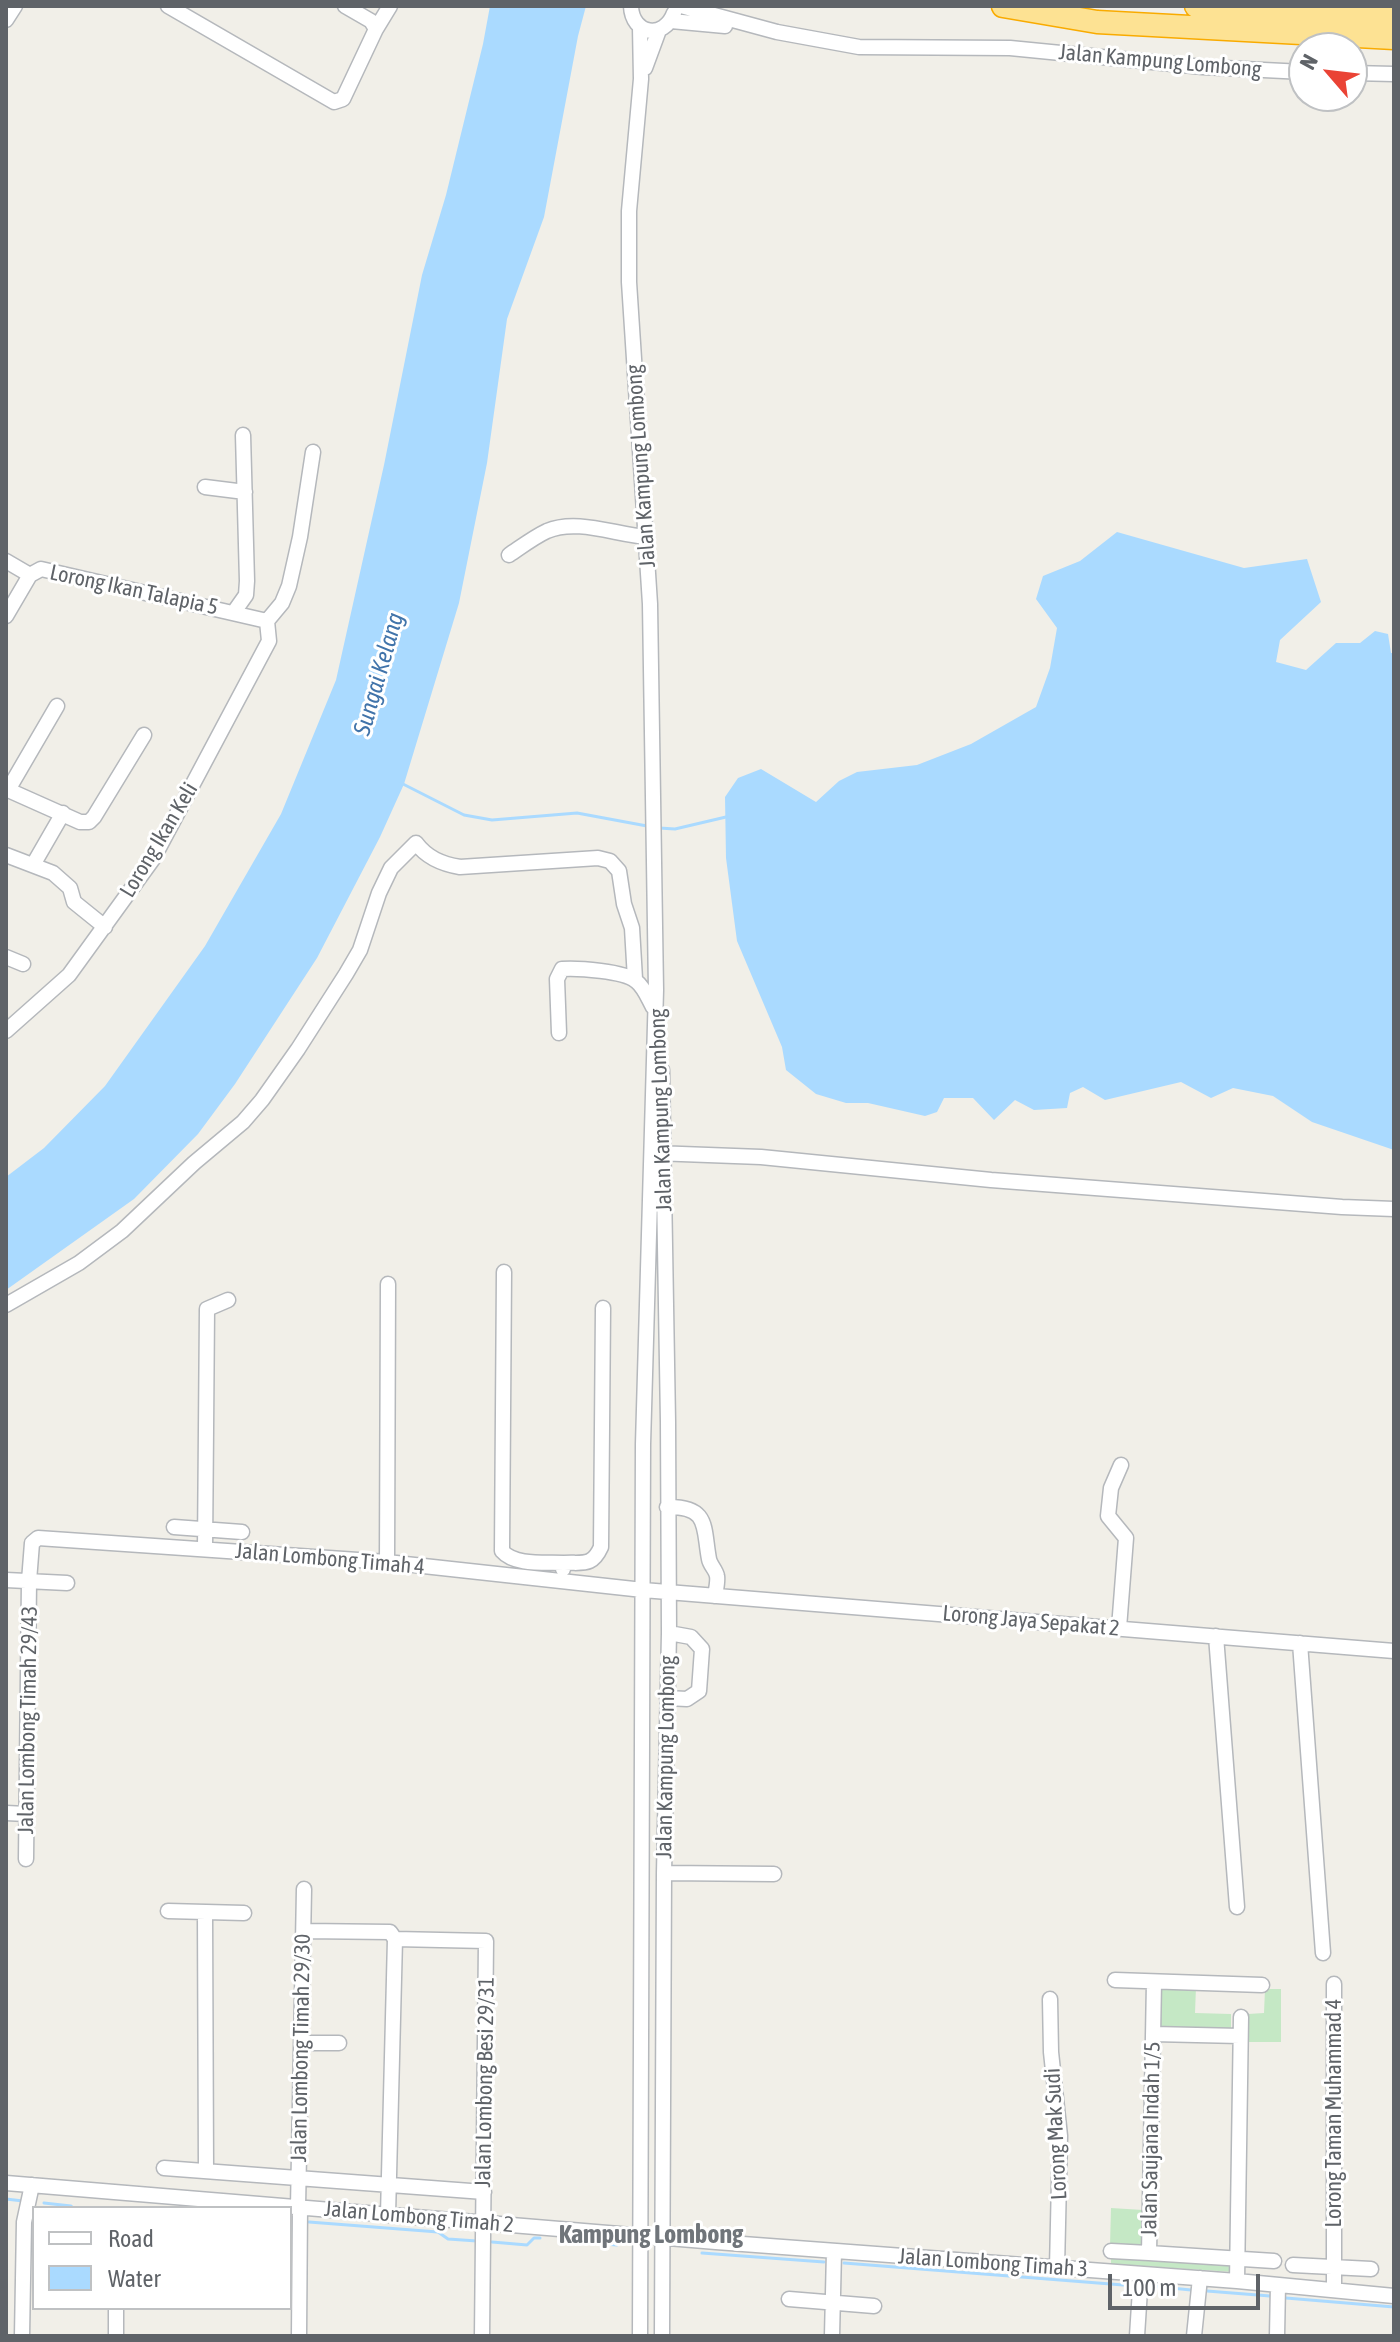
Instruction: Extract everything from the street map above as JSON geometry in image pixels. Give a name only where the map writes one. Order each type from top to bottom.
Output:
[{"type":"highway","points":[[1003,6],[1097,22],[1394,38]]},
{"type":"highway","points":[[1196,6],[1394,18]]},
{"type":"street","points":[[6,20],[15,6]]},
{"type":"street","points":[[168,6],[334,102],[343,99],[390,6]]},
{"type":"street","points":[[345,6],[371,21],[376,29]]},
{"type":"street","points":[[631,6],[632,18],[640,27],[652,31],[668,19],[777,32]]},
{"type":"street","points":[[681,6],[777,32]]},
{"type":"street","points":[[641,79],[668,19]]},
{"type":"street","points":[[640,27],[641,79]]},
{"type":"street","name":"Jalan Kampung Lombong","points":[[777,32],[859,47],[1010,48],[1203,67],[1288,71]]},
{"type":"street","points":[[1368,73],[1394,74]]},
{"type":"street","name":"Jalan Kampung Lombong","points":[[641,79],[629,211],[629,282],[647,537],[655,853],[657,1154],[668,1422],[662,2336]]},
{"type":"street","points":[[234,612],[246,595],[243,435]]},
{"type":"street","points":[[267,621],[282,603],[289,586],[313,452]]},
{"type":"street","points":[[205,487],[245,492]]},
{"type":"street","points":[[509,555],[554,529],[580,527],[647,537]]},
{"type":"street","name":"Lorong Ikan Talapia 5","points":[[6,561],[30,575],[41,569],[267,621]]},
{"type":"street","points":[[6,616],[30,575]]},
{"type":"street","name":"Lorong Ikan Keli","points":[[6,1031],[69,975],[153,859],[269,641],[267,621]]},
{"type":"street","points":[[57,706],[7,790],[80,822],[89,822],[94,817],[144,735]]},
{"type":"street","points":[[33,865],[63,813]]},
{"type":"street","points":[[6,1305],[79,1263],[122,1231],[243,1122],[298,1049],[346,974],[360,950],[391,868],[416,843],[422,851],[443,864],[460,867],[598,858],[610,861],[619,871],[624,904],[632,928],[635,979],[645,991],[654,1011]]},
{"type":"street","points":[[6,855],[53,873],[70,888],[74,902],[105,927]]},
{"type":"street","points":[[6,957],[23,964]]},
{"type":"street","points":[[559,1033],[557,979],[562,969],[585,968],[635,979]]},
{"type":"street","name":"Jalan Kampung Lombong","points":[[640,2336],[644,1350],[657,1154],[661,1026],[656,990]]},
{"type":"street","points":[[657,1154],[761,1157],[991,1180],[1394,1209]]},
{"type":"street","points":[[504,1272],[502,1551],[508,1557],[564,1563],[591,1562],[596,1559],[601,1547],[603,1308]]},
{"type":"street","points":[[387,1562],[388,1284]]},
{"type":"street","points":[[205,1549],[207,1309],[228,1300]]},
{"type":"street","points":[[1119,1628],[1126,1538],[1108,1516],[1111,1488],[1121,1465]]},
{"type":"street","points":[[667,1507],[687,1509],[705,1524],[709,1563],[717,1575],[715,1596]]},
{"type":"street","points":[[174,1527],[242,1532]]},
{"type":"street","name":"Jalan Lombong Timah 4","points":[[29,1581],[32,1543],[38,1538],[387,1562],[667,1592]]},
{"type":"street","points":[[562,1582],[564,1563]]},
{"type":"street","points":[[6,1580],[67,1583]]},
{"type":"street","name":"Jalan Lombong Timah 29/43","points":[[26,1859],[29,1581]]},
{"type":"street","name":"Lorong Jaya Sepakat 2","points":[[667,1592],[1394,1651]]},
{"type":"street","points":[[667,1698],[687,1699],[699,1691],[702,1649],[691,1637],[669,1633]]},
{"type":"street","points":[[1216,1636],[1237,1907]]},
{"type":"street","points":[[1300,1643],[1323,1953]]},
{"type":"street","points":[[6,1813],[26,1814]]},
{"type":"street","points":[[664,1873],[774,1874]]},
{"type":"street","name":"Jalan Lombong Timah 29/30","points":[[299,2336],[304,1889]]},
{"type":"street","points":[[168,1911],[244,1913]]},
{"type":"street","points":[[205,1913],[206,2171]]},
{"type":"street","points":[[304,1931],[390,1932],[395,1939],[388,2215]]},
{"type":"street","name":"Jalan Lombong Besi 29/31","points":[[395,1939],[486,1941],[482,2336]]},
{"type":"street","points":[[1115,1980],[1262,1985]]},
{"type":"street","name":"Jalan Saujana Indah 1/5","points":[[1154,1982],[1149,2253],[1274,2261]]},
{"type":"street","name":"Lorong Taman Muhammad 4","points":[[1334,1984],[1334,2289]]},
{"type":"street","name":"Lorong Mak Sudi","points":[[1050,1999],[1051,2052],[1060,2136],[1057,2268]]},
{"type":"street","points":[[1237,2281],[1241,2017]]},
{"type":"street","points":[[1153,2034],[1240,2036]]},
{"type":"street","points":[[301,2043],[339,2043]]},
{"type":"street","points":[[164,2168],[484,2192]]},
{"type":"street","name":"Jalan Lombong Timah 2","points":[[6,2183],[287,2206]]},
{"type":"street","points":[[22,2336],[24,2222],[32,2185]]},
{"type":"street","points":[[117,2192],[117,2206]]},
{"type":"street","name":"Jalan Lombong Timah 2","points":[[292,2206],[640,2236]]},
{"type":"street","name":"Jalan Lombong Timah 3","points":[[640,2236],[1200,2278],[1394,2296]]},
{"type":"street","points":[[832,2336],[834,2251]]},
{"type":"street","points":[[1111,2251],[1149,2253]]},
{"type":"street","points":[[1293,2265],[1371,2269]]},
{"type":"street","points":[[1137,2336],[1141,2274]]},
{"type":"street","points":[[1194,2336],[1200,2278]]},
{"type":"street","points":[[1277,2336],[1278,2285]]},
{"type":"street","points":[[789,2299],[874,2306]]},
{"type":"street","points":[[116,2310],[116,2336]]},
{"type":"green space","points":[[1161,1986],[1196,1987],[1195,2013],[1231,2014],[1231,2031],[1160,2029]]},
{"type":"green space","points":[[1265,1989],[1281,1989],[1281,2042],[1249,2042],[1248,2014],[1264,2013]]},
{"type":"green space","points":[[1111,2208],[1143,2210],[1143,2246],[1110,2246]]},
{"type":"green space","points":[[1111,2255],[1234,2263],[1234,2272],[1111,2264]]},
{"type":"water","name":"Sungai Kelang","points":[[490,6],[586,6],[544,217],[507,319],[487,463],[459,603],[404,784],[317,958],[235,1084],[198,1134],[134,1199],[6,1290],[6,1177],[44,1148],[105,1086],[205,946],[281,814],[336,680],[422,275],[446,195]]},
{"type":"water","points":[[1117,532],[1244,568],[1307,559],[1321,602],[1280,640],[1276,662],[1306,670],[1336,643],[1360,643],[1375,631],[1388,634],[1391,653],[1394,653],[1394,1150],[1312,1122],[1273,1096],[1233,1088],[1211,1098],[1181,1082],[1105,1100],[1083,1087],[1070,1093],[1067,1108],[1034,1110],[1015,1100],[994,1120],[973,1098],[944,1098],[937,1112],[925,1116],[868,1103],[846,1103],[816,1094],[786,1070],[782,1047],[737,941],[726,858],[725,797],[738,778],[761,769],[816,802],[839,781],[857,772],[917,765],[971,744],[1036,707],[1050,668],[1057,628],[1036,599],[1043,576],[1080,561]]},
{"type":"waterway","points":[[401,783],[464,815],[492,820],[577,813],[647,826]]},
{"type":"waterway","points":[[659,828],[675,829],[726,817]]},
{"type":"waterway","points":[[6,2199],[23,2201]]},
{"type":"waterway","points":[[44,2203],[71,2206]]},
{"type":"waterway","points":[[309,2222],[438,2232],[448,2239],[477,2241]]},
{"type":"waterway","points":[[492,2242],[527,2245],[534,2238],[540,2238]]},
{"type":"waterway","points":[[563,2241],[617,2245]]},
{"type":"waterway","points":[[702,2253],[824,2262]]},
{"type":"waterway","points":[[844,2263],[1136,2286]]},
{"type":"waterway","points":[[1151,2286],[1191,2290]]},
{"type":"waterway","points":[[1207,2291],[1270,2296]]},
{"type":"waterway","points":[[1286,2298],[1394,2307]]},
{"type":"district","name":"Kampung Lombong","points":[[651,2235]]}]
